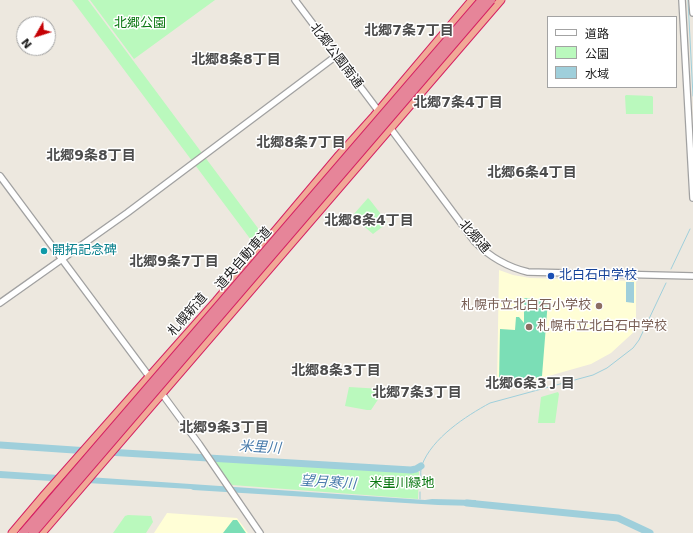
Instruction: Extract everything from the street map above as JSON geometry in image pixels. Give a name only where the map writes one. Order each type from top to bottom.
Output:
[{"type":"highway","name":"札幌新道","points":[[12,533],[216,301],[472,0]]},
{"type":"highway","name":"道央自動車道","points":[[23,533],[482,0]]},
{"type":"highway","name":"道央自動車道","points":[[33,533],[491,0]]},
{"type":"highway","points":[[42,533],[390,128],[441,72],[501,0]]},
{"type":"street","name":"北郷公園南通","points":[[295,0],[378,111]]},
{"type":"street","points":[[682,0],[693,198]]},
{"type":"street","points":[[692,0],[693,13]]},
{"type":"street","points":[[0,304],[42,272],[127,213],[336,56]]},
{"type":"street","name":"北郷通","points":[[378,111],[475,242],[486,254],[504,264],[528,272],[693,276]]},
{"type":"street","points":[[0,176],[162,393],[260,533]]},
{"type":"shaded area","points":[[499,270],[513,275],[530,278],[636,281],[636,330],[611,353],[591,364],[503,389],[497,384]]},
{"type":"shaded area","points":[[167,513],[237,518],[248,533],[154,533]]},
{"type":"green space","points":[[72,0],[88,0],[266,239],[257,248]]},
{"type":"green space","name":"北郷公園","points":[[90,0],[215,0],[134,59]]},
{"type":"green space","points":[[626,95],[652,96],[653,114],[626,114]]},
{"type":"green space","points":[[368,198],[387,222],[373,234],[353,217],[353,215]]},
{"type":"green space","points":[[524,298],[548,300],[542,376],[504,388],[499,383],[500,329],[515,330],[516,317],[519,317],[524,323]]},
{"type":"green space","points":[[349,387],[382,389],[383,392],[371,410],[367,410],[345,406]]},
{"type":"green space","points":[[558,392],[555,423],[538,423],[541,397]]},
{"type":"green space","name":"米里川緑地","points":[[213,460],[419,472],[418,499],[232,485]]},
{"type":"green space","points":[[125,516],[151,516],[153,522],[146,533],[113,533]]},
{"type":"green space","points":[[233,520],[237,520],[246,533],[223,533]]},
{"type":"water","points":[[626,282],[634,282],[634,303],[626,302]]},
{"type":"water","points":[[0,471],[425,500],[476,500],[476,506],[438,505],[0,478]]},
{"type":"waterway","points":[[688,0],[693,96]]},
{"type":"waterway","points":[[671,269],[690,229]]},
{"type":"waterway","points":[[421,481],[421,467],[433,446],[451,429],[471,414],[490,403],[593,375],[607,368],[633,348],[639,340],[666,283]]},
{"type":"waterway","name":"米里川","points":[[0,445],[89,451]]},
{"type":"waterway","name":"米里川","points":[[107,452],[411,470],[421,466]]},
{"type":"waterway","points":[[420,492],[420,499]]},
{"type":"waterway","name":"望月寒川","points":[[467,503],[618,518],[650,533]]},
{"type":"place","name":"開拓記念碑","points":[[44,251]]},
{"type":"place","name":"北白石中学校","points":[[551,276]]},
{"type":"place","name":"札幌市立北白石小学校","points":[[599,306]]},
{"type":"place","name":"札幌市立北白石中学校","points":[[529,327]]},
{"type":"district","name":"北郷7条7丁目","points":[[409,31]]},
{"type":"district","name":"北郷8条8丁目","points":[[236,60]]},
{"type":"district","name":"北郷7条4丁目","points":[[458,103]]},
{"type":"district","name":"北郷8条7丁目","points":[[301,143]]},
{"type":"district","name":"北郷9条8丁目","points":[[91,156]]},
{"type":"district","name":"北郷6条4丁目","points":[[532,173]]},
{"type":"district","name":"北郷8条4丁目","points":[[369,221]]},
{"type":"district","name":"北郷9条7丁目","points":[[174,262]]},
{"type":"district","name":"北郷8条3丁目","points":[[336,371]]},
{"type":"district","name":"北郷6条3丁目","points":[[530,384]]},
{"type":"district","name":"北郷7条3丁目","points":[[417,393]]},
{"type":"district","name":"北郷9条3丁目","points":[[224,428]]}]
